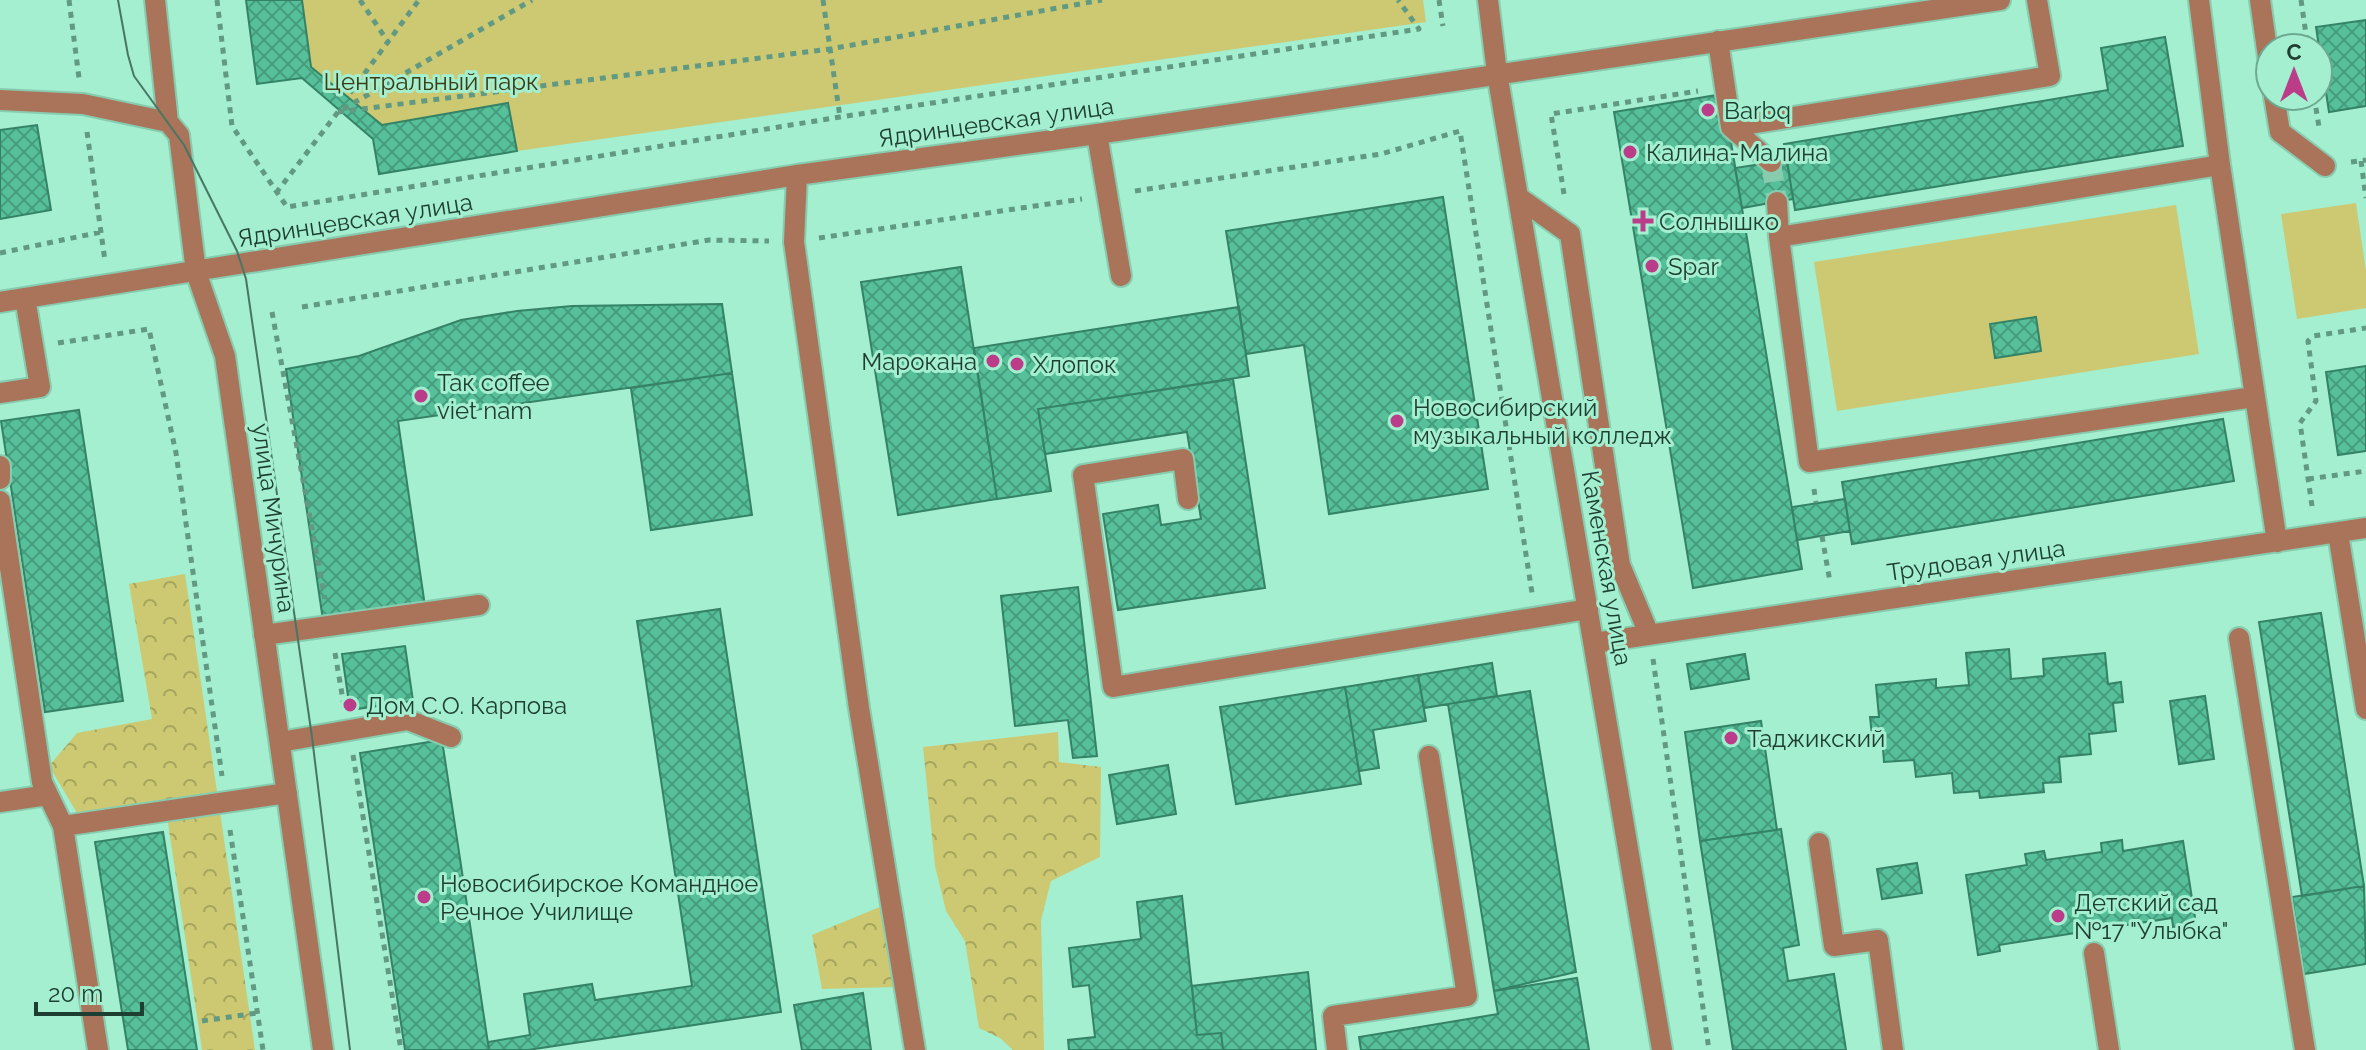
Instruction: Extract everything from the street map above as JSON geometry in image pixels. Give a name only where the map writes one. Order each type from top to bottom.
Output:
[{"type":"street","name":"улица Мичурина","points":[[155,0],[168,122],[179,135],[196,272],[225,356],[323,1050]]},
{"type":"street","name":"Каменская улица","points":[[1488,0],[1497,73],[1662,1050]]},
{"type":"street","name":"Ядринцевская улица","points":[[0,302],[797,175],[1097,134],[2000,0]]},
{"type":"street","points":[[1731,127],[2050,76],[2037,0]]},
{"type":"street","points":[[2199,0],[2220,165],[2277,542]]},
{"type":"street","points":[[2260,0],[2265,32]]},
{"type":"street","points":[[1718,41],[1731,127],[1771,162]]},
{"type":"street","points":[[0,100],[83,104],[168,122]]},
{"type":"street","points":[[2277,112],[2280,132],[2325,166]]},
{"type":"street","points":[[1097,134],[1121,276]]},
{"type":"street","points":[[1779,237],[2220,165]]},
{"type":"street","points":[[797,175],[794,242],[859,708],[915,1050]]},
{"type":"street","points":[[1518,197],[1570,234],[1620,565],[1649,634]]},
{"type":"street","points":[[1777,202],[1809,462],[2254,397]]},
{"type":"street","points":[[0,393],[40,387],[25,298]]},
{"type":"street","points":[[1188,499],[1183,459],[1083,475],[1113,687],[1588,609]]},
{"type":"street","points":[[0,466],[0,479]]},
{"type":"street","points":[[0,501],[42,782],[63,826],[98,1050]]},
{"type":"street","name":"Трудовая улица","points":[[1594,643],[2366,528]]},
{"type":"street","points":[[2338,533],[2366,709]]},
{"type":"street","points":[[264,635],[479,605]]},
{"type":"street","points":[[2239,638],[2305,1050]]},
{"type":"street","points":[[280,742],[408,720],[451,737]]},
{"type":"street","points":[[1337,1050],[1333,1016],[1467,996],[1429,756]]},
{"type":"street","points":[[63,826],[287,793]]},
{"type":"street","points":[[1,798],[48,795]]},
{"type":"street","points":[[1819,843],[1834,946],[1878,940],[1893,1050]]},
{"type":"street","points":[[2094,953],[2109,1050]]},
{"type":"path","points":[[69,0],[108,285]]},
{"type":"path","points":[[217,0],[232,126],[287,207],[840,117],[1419,29],[1398,0]]},
{"type":"path","points":[[359,0],[388,42]]},
{"type":"path","points":[[350,93],[419,0]]},
{"type":"path","points":[[276,193],[338,112],[532,0]]},
{"type":"path","points":[[823,0],[840,117]]},
{"type":"path","points":[[338,112],[830,49],[1102,0]]},
{"type":"path","points":[[1439,0],[1443,26]]},
{"type":"path","points":[[2301,0],[2306,32]]},
{"type":"path","points":[[1570,234],[1551,114],[1725,86]]},
{"type":"path","points":[[2317,112],[2321,139]]},
{"type":"path","points":[[302,307],[709,240],[794,242],[1107,196],[1381,154],[1460,131],[1536,618]]},
{"type":"path","points":[[2361,161],[2366,198]]},
{"type":"path","points":[[0,253],[101,232]]},
{"type":"path","points":[[272,312],[349,731],[401,1050]]},
{"type":"path","points":[[2312,506],[2300,423],[2316,401],[2309,338],[2366,328]]},
{"type":"path","points":[[33,347],[149,329],[176,453],[263,1050]]},
{"type":"path","points":[[2308,479],[2366,471]]},
{"type":"path","points":[[1822,536],[1834,607]]},
{"type":"path","points":[[1649,634],[1709,1050]]},
{"type":"path","points":[[202,1021],[257,1013]]},
{"type":"green space","name":"Центральный парк","points":[[246,0],[1423,0],[1426,22],[517,151],[379,174],[373,138],[302,78],[257,84]]},
{"type":"green space","points":[[2356,203],[2366,271],[2366,308],[2297,319],[2281,214]]},
{"type":"green space","points":[[2176,205],[2199,354],[1837,411],[1814,262]]},
{"type":"green space","points":[[185,574],[255,1050],[202,1050],[166,810],[77,813],[49,766],[77,733],[152,719],[129,584]]},
{"type":"green space","points":[[1058,732],[1059,762],[1101,767],[1100,857],[1051,881],[1041,920],[1044,1050],[1013,1050],[1000,1038],[979,1028],[965,941],[946,911],[935,866],[923,747]]},
{"type":"green space","points":[[882,906],[897,987],[822,989],[812,935]]},
{"type":"building","points":[[246,0],[302,0],[311,67],[382,125],[508,103],[517,151],[379,174],[373,139],[302,78],[257,84]]},
{"type":"building","points":[[2366,20],[2366,106],[2334,111],[2334,32],[2317,32],[2316,27]]},
{"type":"building","points":[[2165,37],[2183,146],[1795,210],[1784,144],[2108,90],[2101,48]]},
{"type":"building","points":[[1723,94],[1802,569],[1693,588],[1614,112]]},
{"type":"building","points":[[37,125],[51,210],[0,219],[0,130]]},
{"type":"building","points":[[1787,160],[1793,199],[1742,208],[1735,168]]},
{"type":"building","name":"Новосибирский музыкальный колледж","points":[[1443,197],[1488,489],[1329,514],[1304,345],[1246,354],[1226,231]]},
{"type":"building","points":[[961,267],[997,499],[898,515],[861,282]]},
{"type":"building","points":[[722,304],[732,373],[398,421],[426,613],[324,627],[286,369],[359,356],[461,320],[517,311],[572,306]]},
{"type":"building","points":[[1239,307],[1249,376],[1038,409],[1051,491],[997,499],[974,348]]},
{"type":"building","points":[[2036,317],[2041,351],[1995,358],[1990,324]]},
{"type":"building","points":[[2366,366],[2366,451],[2338,455],[2326,372]]},
{"type":"building","points":[[732,373],[752,515],[651,530],[631,388]]},
{"type":"building","points":[[1233,379],[1265,588],[1118,610],[1103,514],[1158,505],[1161,525],[1201,519],[1187,432],[1045,454],[1038,409]]},
{"type":"building","points":[[79,410],[123,701],[45,712],[1,421]]},
{"type":"building","points":[[2223,419],[2234,481],[1852,544],[1842,482]]},
{"type":"building","points":[[1845,499],[1850,531],[1797,540],[1792,507]]},
{"type":"building","points":[[1078,587],[1097,756],[1073,758],[1068,720],[1015,726],[1001,596]]},
{"type":"building","points":[[720,609],[781,1012],[528,1050],[489,1050],[488,1042],[530,1035],[524,994],[592,984],[595,1000],[692,986],[637,621]]},
{"type":"building","points":[[2321,613],[2364,886],[2302,896],[2259,622]]},
{"type":"building","points":[[405,646],[413,701],[350,710],[342,654]]},
{"type":"building","points":[[2009,649],[2011,679],[2044,676],[2043,659],[2105,653],[2108,684],[2121,682],[2123,702],[2113,703],[2116,731],[2089,734],[2091,754],[2059,757],[2061,782],[2043,783],[2044,792],[1980,798],[1979,791],[1954,793],[1952,773],[1916,777],[1914,760],[1884,762],[1882,735],[1872,736],[1870,717],[1879,717],[1876,685],[1936,679],[1936,688],[1969,685],[1966,653]]},
{"type":"building","points":[[1745,654],[1749,679],[1691,689],[1687,664]]},
{"type":"building","points":[[1492,663],[1497,696],[1424,708],[1418,675]]},
{"type":"building","points":[[1418,675],[1426,721],[1373,730],[1379,768],[1359,771],[1345,687]]},
{"type":"building","points":[[1345,687],[1361,784],[1236,804],[1220,707]]},
{"type":"building","points":[[1530,691],[1576,972],[1494,991],[1448,704]]},
{"type":"building","points":[[2205,696],[2214,759],[2179,764],[2170,701]]},
{"type":"building","points":[[1761,721],[1777,830],[1700,841],[1685,732]]},
{"type":"building","name":"Новосибирское Командное Речное Училище","points":[[442,740],[489,1050],[405,1050],[360,753]]},
{"type":"building","points":[[1168,765],[1176,814],[1117,824],[1109,775]]},
{"type":"building","points":[[1781,829],[1799,945],[1783,948],[1788,981],[1834,974],[1846,1050],[1733,1050],[1700,841]]},
{"type":"building","points":[[163,832],[197,1050],[128,1050],[95,842]]},
{"type":"building","points":[[2122,840],[2123,851],[2183,841],[2196,924],[2173,927],[2172,918],[1999,945],[2000,951],[1978,955],[1966,875],[2027,865],[2025,854],[2044,851],[2046,860],[2102,852],[2101,843]]},
{"type":"building","points":[[1917,863],[1922,893],[1882,899],[1877,869]]},
{"type":"building","points":[[2364,886],[2366,964],[2304,974],[2292,897]]},
{"type":"building","points":[[1182,896],[1197,1035],[1221,1033],[1223,1050],[1069,1050],[1068,1040],[1095,1037],[1089,985],[1073,987],[1069,948],[1141,939],[1137,902]]},
{"type":"building","points":[[1308,972],[1316,1050],[1223,1050],[1221,1033],[1197,1035],[1192,986]]},
{"type":"building","points":[[1577,978],[1589,1050],[1361,1050],[1359,1037],[1498,1014],[1494,991]]},
{"type":"building","points":[[863,993],[871,1050],[802,1050],[794,1005]]},
{"type":"tunnel","points":[[1771,162],[1777,202]]},
{"type":"tram line","points":[[118,0],[134,76],[184,145],[237,251],[246,279],[312,737],[350,1050]]},
{"type":"place","name":"Barbq","points":[[1708,110]]},
{"type":"place","name":"Калина-Малина","points":[[1630,152]]},
{"type":"place","name":"Солнышко","points":[[1643,221]]},
{"type":"place","name":"Spar","points":[[1652,266]]},
{"type":"place","name":"Марокана","points":[[993,361]]},
{"type":"place","name":"Хлопок","points":[[1017,364]]},
{"type":"place","name":"Так coffee viet nam","points":[[421,396]]},
{"type":"place","name":"Новосибирский музыкальный колледж","points":[[1397,421]]},
{"type":"place","name":"Дом С.О. Карпова","points":[[350,705]]},
{"type":"place","name":"Таджикский","points":[[1731,738]]},
{"type":"place","name":"Новосибирское Командное Речное Училище","points":[[424,897]]},
{"type":"place","name":"Детский сад №17 \"Улыбка\"","points":[[2058,916]]}]
